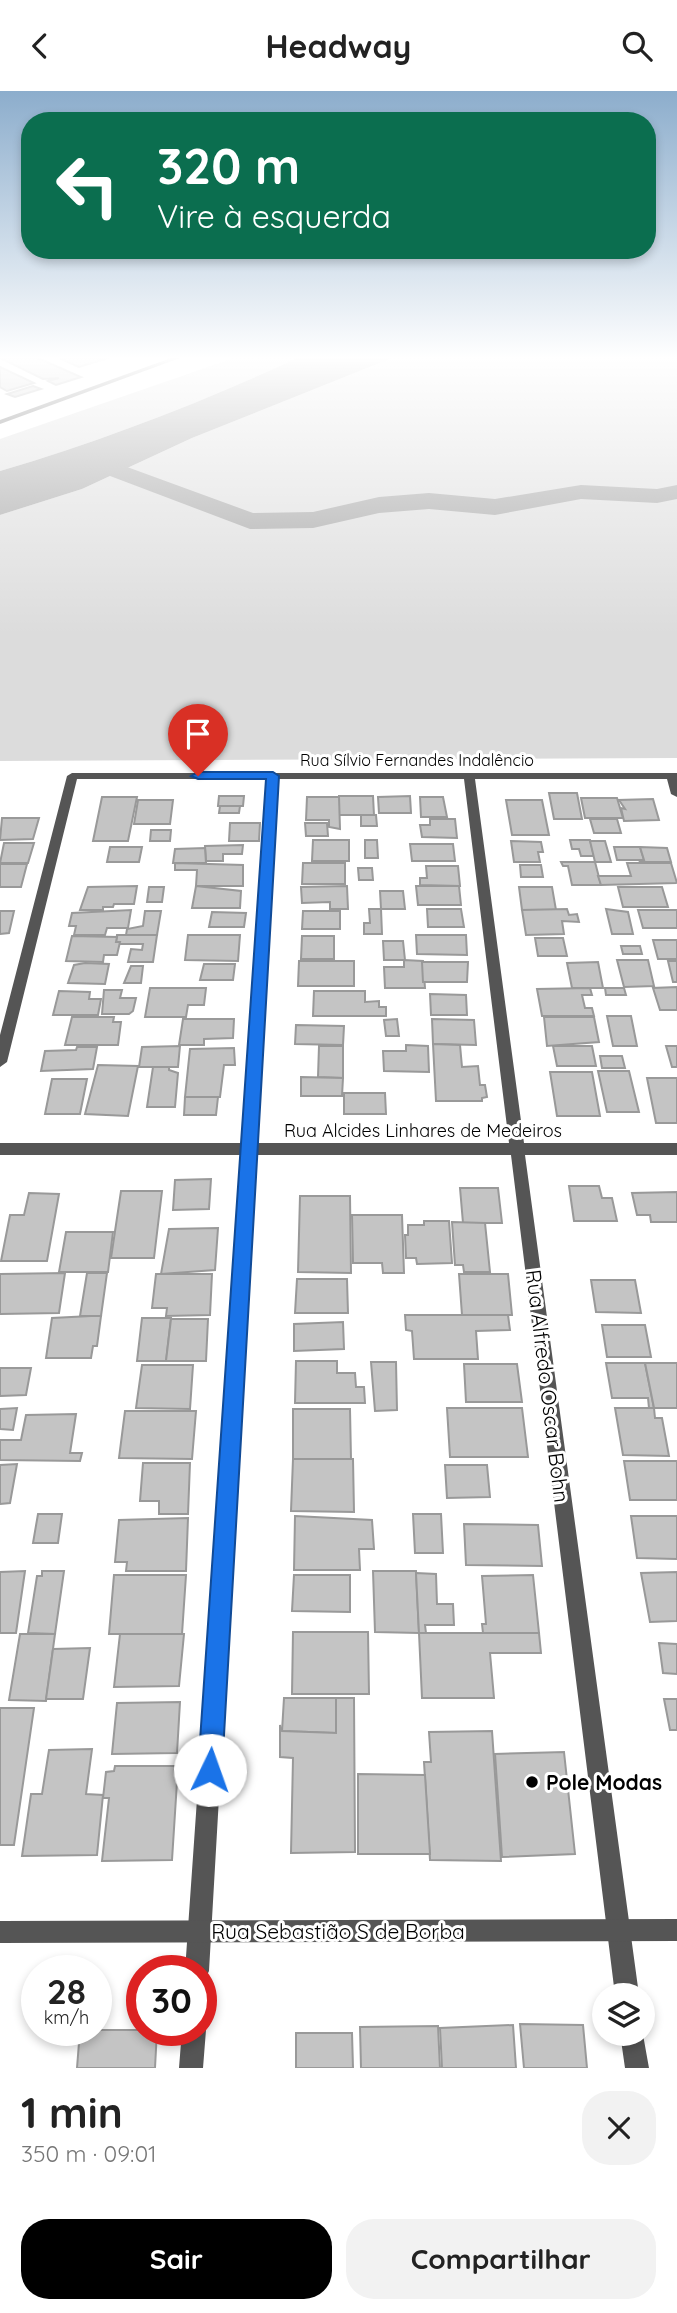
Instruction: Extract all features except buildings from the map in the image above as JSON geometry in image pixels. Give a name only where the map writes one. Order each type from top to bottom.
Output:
[{"type":"street","name":"Rua Sílvio Fernandes Indalêncio","points":[[0,1062],[72,776],[674,776]]},
{"type":"street","points":[[198,1955],[273,776]]},
{"type":"street","name":"Rua Alfredo Oscar Bohn","points":[[469,776],[626,1983]]},
{"type":"street","points":[[674,776],[677,794]]},
{"type":"street","name":"Rua Alcides Linhares de Medeiros","points":[[0,1149],[677,1149]]},
{"type":"street","name":"Rua Sebastião S de Borba","points":[[0,1932],[677,1930]]},
{"type":"street","points":[[191,2068],[193,2046]]},
{"type":"street","points":[[634,2046],[637,2068]]},
{"type":"shaded area","points":[[0,450],[66,450],[0,471]]},
{"type":"shaded area","points":[[66,450],[166,450],[82,489],[0,515],[0,471]]},
{"type":"shaded area","points":[[166,450],[677,450],[677,758],[0,761],[0,515],[82,489]]},
{"type":"waterway","points":[[97,463],[250,521],[313,520],[379,505],[429,501],[495,507],[581,492],[657,496],[677,492]]},
{"type":"place","name":"Pole Modas","points":[[532,1782]]},
{"type":"route","points":[[198,776],[273,776],[210,1770]]}]
